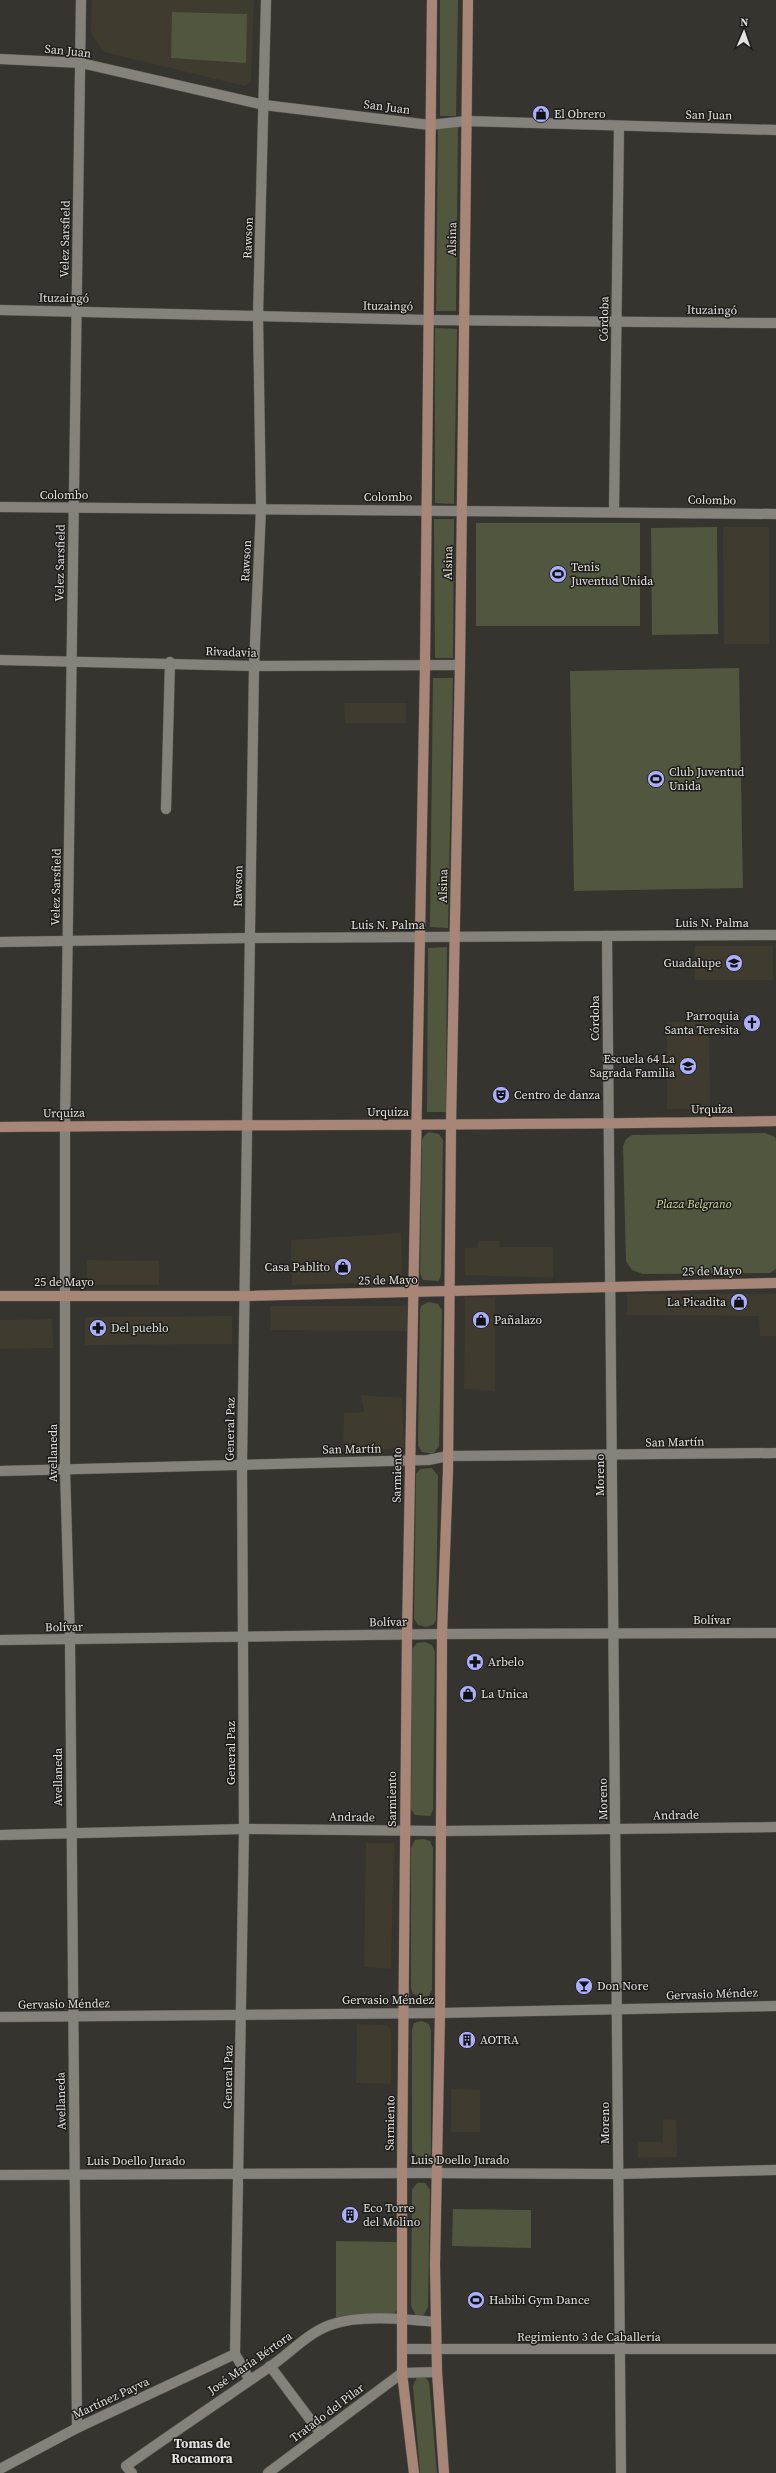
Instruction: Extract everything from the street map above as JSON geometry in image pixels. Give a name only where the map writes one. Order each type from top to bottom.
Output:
[{"type":"main road","name":"Alsina","points":[[415,1125],[425,665],[432,0]]},
{"type":"main road","name":"Alsina","points":[[451,1126],[460,665],[468,0]]},
{"type":"main road","name":"Urquiza","points":[[0,1127],[248,1124],[451,1126],[776,1121]]},
{"type":"main road","name":"Sarmiento","points":[[414,2473],[402,2373],[401,2318],[407,1635],[415,1125]]},
{"type":"main road","points":[[444,2473],[436,2349],[436,2174],[440,2013],[442,1634],[448,1456],[451,1126]]},
{"type":"main road","name":"25 de Mayo","points":[[0,1296],[245,1296],[776,1283]]},
{"type":"street","name":"Velez Sarsfield","points":[[65,1126],[82,0]]},
{"type":"street","name":"Rawson","points":[[248,1124],[254,666],[261,509],[258,316],[266,0]]},
{"type":"street","name":"San Juan","points":[[0,59],[80,63],[264,105],[430,125],[466,120],[776,130]]},
{"type":"street","name":"Córdoba","points":[[614,512],[618,126]]},
{"type":"street","name":"Ituzaingó","points":[[0,310],[428,320],[776,323]]},
{"type":"street","name":"Colombo","points":[[0,507],[776,514]]},
{"type":"street","name":"Rivadavia","points":[[0,660],[170,662],[254,666],[460,665]]},
{"type":"street","points":[[166,809],[170,662]]},
{"type":"street","name":"Luis N. Palma","points":[[0,942],[250,938],[776,935]]},
{"type":"street","name":"Córdoba","points":[[607,936],[608,1124]]},
{"type":"street","name":"General Paz","points":[[235,2354],[240,2173],[244,1829],[242,1464],[248,1124]]},
{"type":"street","name":"Moreno","points":[[608,1124],[617,1829],[621,2473]]},
{"type":"street","name":"Avellaneda","points":[[65,1126],[65,1469],[70,1640],[77,2428]]},
{"type":"street","name":"San Martín","points":[[0,1471],[428,1460],[448,1456],[612,1456],[776,1453]]},
{"type":"street","name":"Bolívar","points":[[0,1640],[442,1634],[776,1633]]},
{"type":"street","name":"Andrade","points":[[0,1835],[244,1829],[441,1831],[776,1827]]},
{"type":"street","name":"Gervasio Méndez","points":[[0,2018],[242,2014],[440,2013],[776,2006]]},
{"type":"street","name":"Luis Doello Jurado","points":[[0,2175],[240,2173],[618,2174],[776,2170]]},
{"type":"street","name":"José María Bértora","points":[[129,2469],[249,2379],[270,2366],[315,2332],[330,2325],[347,2321],[401,2318],[436,2322]]},
{"type":"street","name":"Regimiento 3 de Caballería","points":[[402,2349],[620,2351],[776,2349]]},
{"type":"street","points":[[235,2354],[249,2379]]},
{"type":"street","name":"Martínez Payva","points":[[0,2469],[77,2428],[235,2354]]},
{"type":"street","points":[[270,2366],[321,2434]]},
{"type":"street","points":[[402,2373],[437,2372]]},
{"type":"street","name":"Tratado del Pilar","points":[[268,2473],[402,2373]]},
{"type":"shaded area","points":[[92,0],[254,0],[251,81],[245,86],[104,52],[91,34]]},
{"type":"shaded area","points":[[723,527],[769,527],[769,644],[724,644]]},
{"type":"shaded area","points":[[344,703],[406,703],[406,723],[345,723]]},
{"type":"shaded area","name":"Guadalupe","points":[[695,946],[773,946],[773,980],[695,980]]},
{"type":"shaded area","name":"Escuela 64 La Sagrada Familia","points":[[667,1022],[709,1022],[710,1109],[667,1109]]},
{"type":"shaded area","points":[[401,1233],[402,1275],[399,1282],[292,1285],[291,1240]]},
{"type":"shaded area","points":[[478,1241],[499,1241],[500,1247],[553,1247],[553,1278],[465,1275],[465,1248],[478,1248]]},
{"type":"shaded area","points":[[87,1260],[159,1261],[159,1285],[87,1285]]},
{"type":"shaded area","points":[[627,1294],[776,1294],[776,1336],[760,1336],[759,1316],[627,1315]]},
{"type":"shaded area","points":[[465,1297],[495,1298],[495,1391],[464,1389]]},
{"type":"shaded area","points":[[270,1306],[407,1306],[407,1331],[271,1330]]},
{"type":"shaded area","points":[[232,1316],[232,1344],[85,1345],[85,1317]]},
{"type":"shaded area","points":[[52,1319],[53,1348],[0,1349],[0,1320]]},
{"type":"shaded area","points":[[361,1395],[402,1398],[404,1448],[343,1452],[344,1413],[364,1412]]},
{"type":"shaded area","points":[[366,1843],[394,1843],[391,1969],[364,1967]]},
{"type":"shaded area","points":[[357,2024],[386,2025],[391,2030],[391,2084],[356,2083]]},
{"type":"shaded area","points":[[451,2089],[480,2090],[480,2132],[451,2132]]},
{"type":"shaded area","points":[[663,2119],[676,2120],[677,2157],[638,2158],[638,2142],[663,2142]]},
{"type":"green space","points":[[440,0],[458,0],[456,116],[440,116]]},
{"type":"green space","points":[[172,12],[247,14],[246,63],[171,58]]},
{"type":"green space","points":[[438,127],[458,127],[456,311],[436,311]]},
{"type":"green space","points":[[435,328],[457,329],[454,504],[435,503]]},
{"type":"green space","points":[[434,519],[454,519],[453,658],[435,658]]},
{"type":"green space","name":"Tenis Juventud Unida","points":[[476,523],[640,523],[640,626],[476,626]]},
{"type":"green space","points":[[717,527],[718,634],[652,635],[651,528]]},
{"type":"green space","name":"Club Juventud Unida","points":[[739,668],[743,888],[574,891],[570,671]]},
{"type":"green space","points":[[433,678],[453,678],[448,928],[430,927]]},
{"type":"green space","points":[[447,947],[446,1112],[427,1112],[428,948]]},
{"type":"green space","points":[[429,1132],[439,1134],[443,1140],[441,1274],[439,1281],[423,1280],[420,1273],[422,1140]]},
{"type":"green space","name":"Plaza Belgrano","points":[[765,1133],[775,1137],[776,1140],[776,1269],[770,1273],[643,1274],[632,1270],[626,1261],[623,1146],[626,1139],[632,1135]]},
{"type":"green space","points":[[428,1302],[438,1304],[442,1310],[439,1446],[433,1454],[422,1452],[418,1446],[420,1310],[421,1306]]},
{"type":"green space","points":[[432,1468],[438,1476],[436,1620],[433,1625],[426,1627],[418,1625],[414,1619],[416,1474],[420,1469]]},
{"type":"green space","points":[[425,1642],[432,1645],[435,1652],[433,1810],[430,1816],[415,1815],[411,1809],[412,1649],[417,1643]]},
{"type":"green space","points":[[423,1839],[430,1841],[433,1848],[432,1989],[429,1996],[421,1997],[413,1994],[411,1988],[411,1848],[415,1840]]},
{"type":"green space","points":[[422,2021],[429,2024],[431,2031],[431,2152],[430,2156],[425,2160],[417,2159],[412,2151],[412,2030],[414,2023]]},
{"type":"green space","points":[[417,2183],[425,2183],[430,2190],[428,2307],[423,2316],[416,2316],[411,2306],[412,2190]]},
{"type":"green space","points":[[453,2209],[531,2210],[531,2248],[452,2246]]},
{"type":"green space","points":[[336,2241],[397,2242],[397,2310],[390,2319],[336,2325]]},
{"type":"green space","points":[[417,2377],[425,2377],[429,2382],[437,2473],[420,2473],[413,2386]]},
{"type":"place","name":"El Obrero","points":[[541,114]]},
{"type":"place","name":"Tenis Juventud Unida","points":[[558,574]]},
{"type":"place","name":"Club Juventud Unida","points":[[656,779]]},
{"type":"place","name":"Guadalupe","points":[[734,963]]},
{"type":"place","name":"Parroquia Santa Teresita","points":[[752,1023]]},
{"type":"place","name":"Escuela 64 La Sagrada Familia","points":[[688,1066]]},
{"type":"place","name":"Centro de danza","points":[[501,1095]]},
{"type":"place","name":"Casa Pablito","points":[[343,1267]]},
{"type":"place","name":"La Picadita","points":[[739,1302]]},
{"type":"place","name":"Pañalazo","points":[[481,1320]]},
{"type":"place","name":"Del pueblo","points":[[98,1328]]},
{"type":"place","name":"Arbelo","points":[[475,1662]]},
{"type":"place","name":"La Unica","points":[[468,1694]]},
{"type":"place","name":"Don Nore","points":[[584,1986]]},
{"type":"place","name":"AOTRA","points":[[467,2040]]},
{"type":"place","name":"Eco Torre del Molino","points":[[350,2215]]},
{"type":"place","name":"Habibi Gym Dance","points":[[476,2300]]},
{"type":"district","name":"Tomas de Rocamora","points":[[202,2450]]}]
